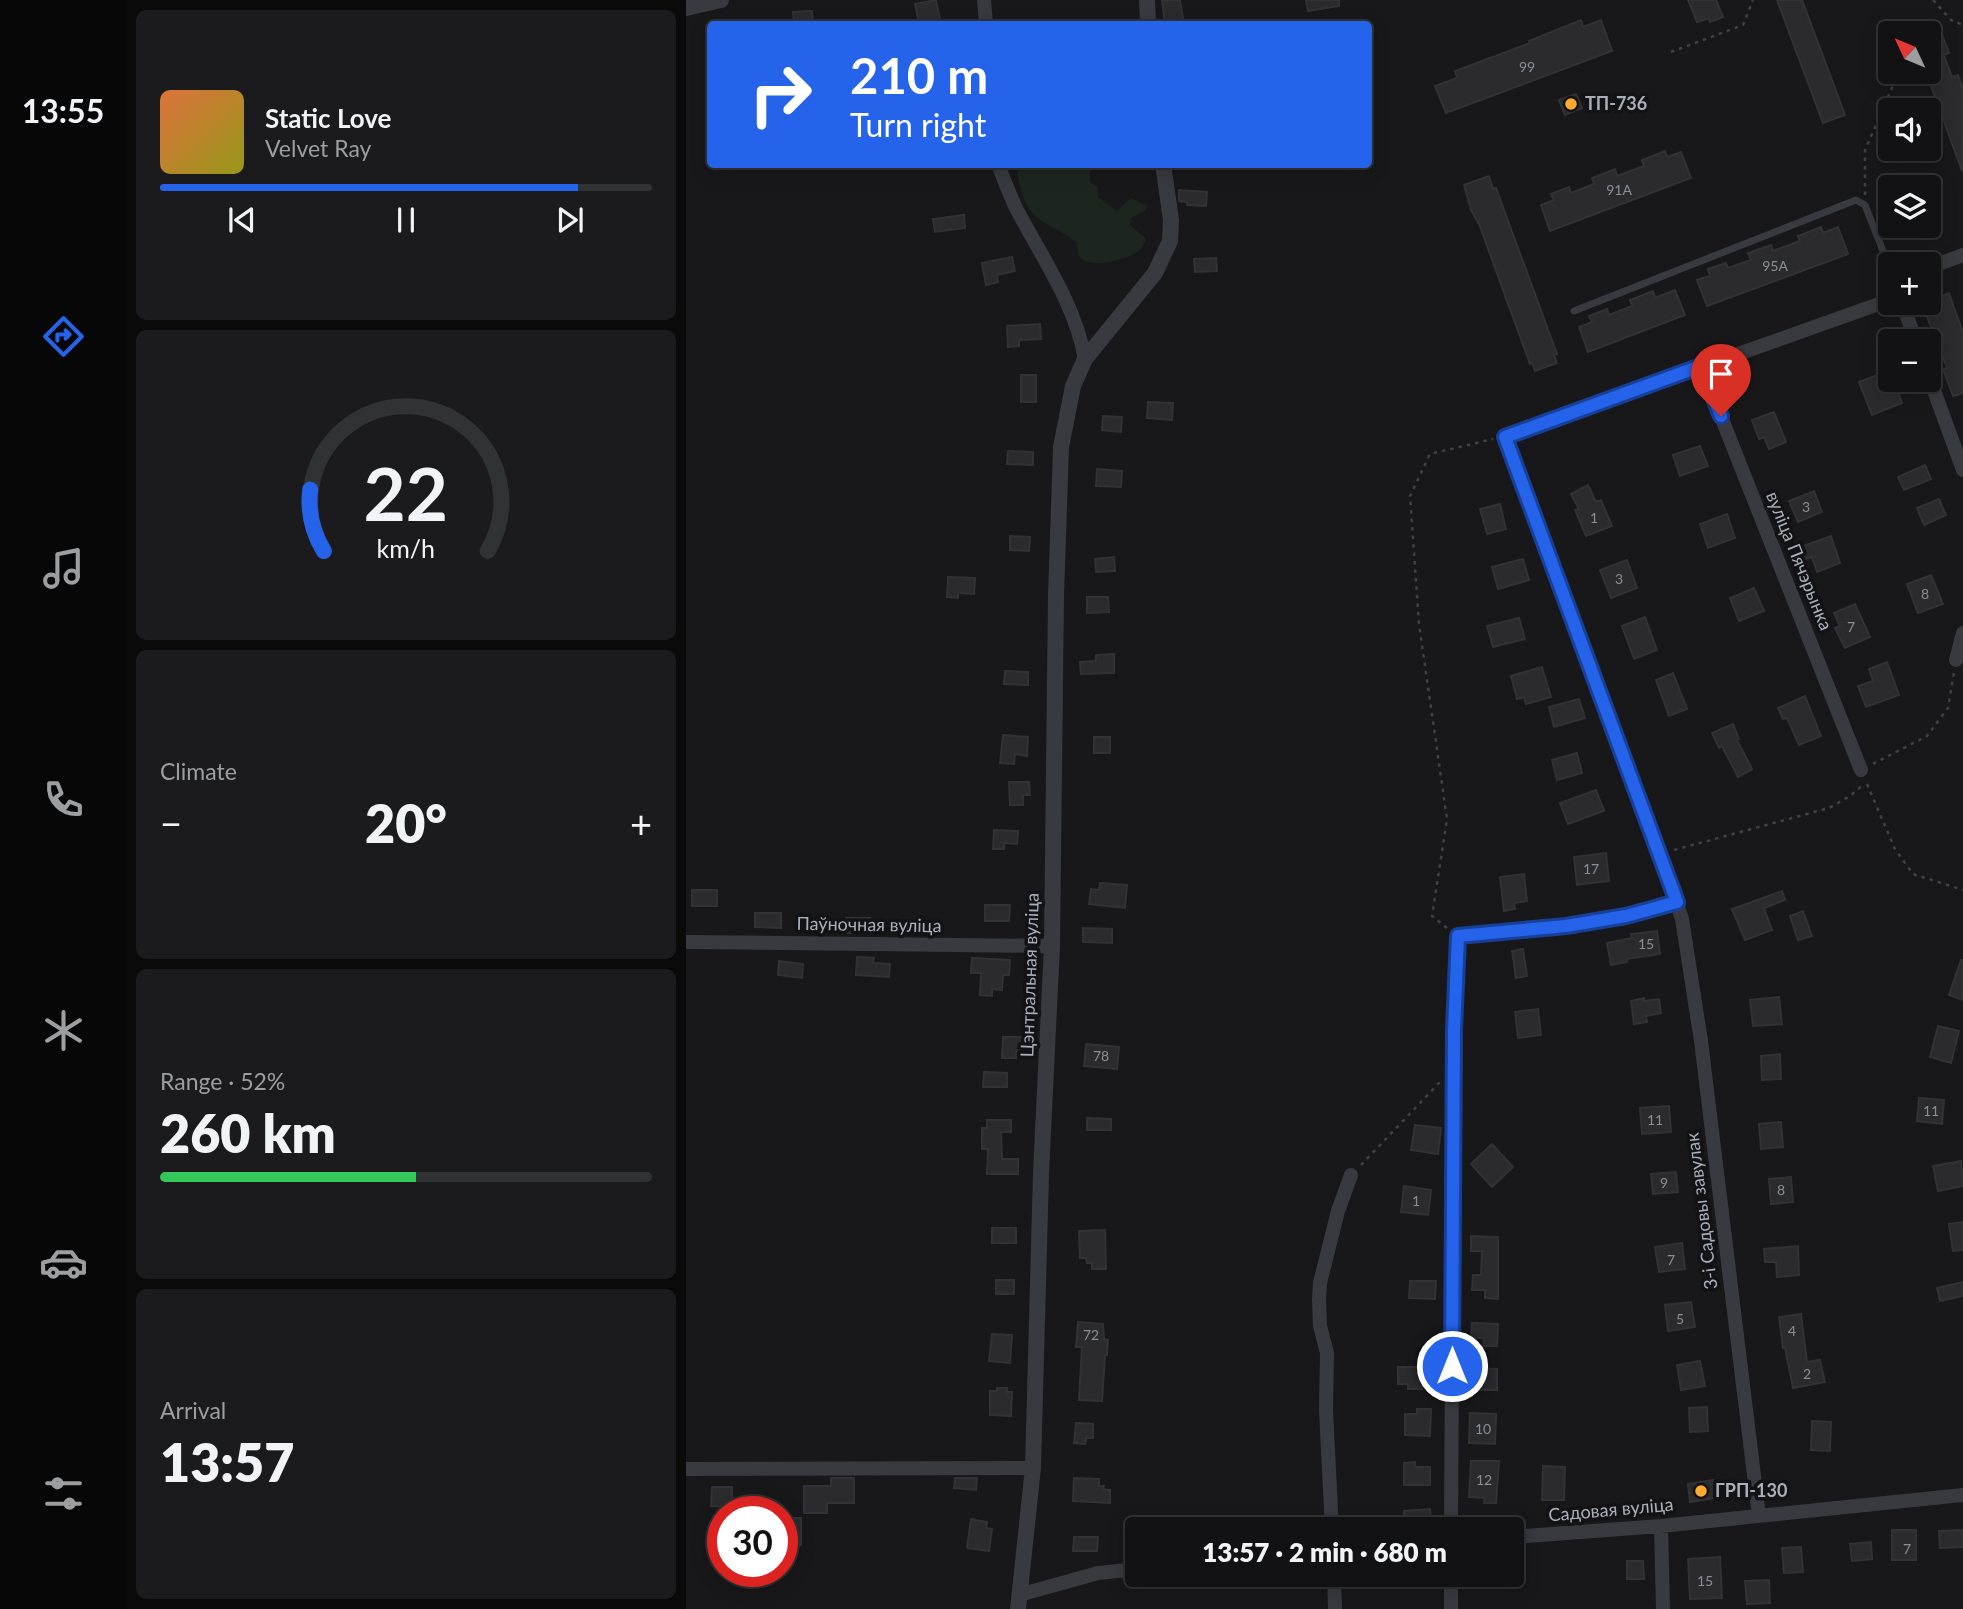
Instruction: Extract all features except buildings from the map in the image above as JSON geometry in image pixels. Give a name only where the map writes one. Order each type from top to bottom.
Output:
[{"type":"street","points":[[686,8],[721,0]]},
{"type":"street","points":[[984,0],[986,21]]},
{"type":"street","points":[[1147,0],[1148,21]]},
{"type":"street","points":[[1000,168],[1016,207],[1070,306],[1080,335],[1084,359]]},
{"type":"street","name":"Цэнтральная вуліца","points":[[1125,1570],[1098,1573],[1018,1602],[1033,1468],[1041,1173],[1052,946],[1058,487],[1066,413],[1084,359],[1155,273],[1170,242],[1171,220],[1164,168]]},
{"type":"street","points":[[1941,263],[1963,255]]},
{"type":"street","points":[[1505,437],[1878,304]]},
{"type":"street","name":"вуліца Пячэрынка","points":[[1701,366],[1861,770]]},
{"type":"street","points":[[1935,392],[1963,470]]},
{"type":"street","name":"3-і Садовы завулак","points":[[1505,437],[1677,902],[1701,1041],[1759,1516]]},
{"type":"street","points":[[1956,660],[1963,633]]},
{"type":"street","points":[[1451,1517],[1454,1067],[1458,936],[1566,926],[1626,916],[1677,902]]},
{"type":"street","name":"Паўночная вуліца","points":[[686,942],[1052,946]]},
{"type":"street","points":[[1331,1517],[1326,1411],[1327,1353],[1320,1326],[1319,1300],[1320,1283],[1338,1211],[1351,1175]]},
{"type":"street","points":[[686,1469],[1033,1468]]},
{"type":"street","name":"Садовая вуліца","points":[[1524,1536],[1661,1526],[1963,1495]]},
{"type":"street","points":[[1661,1526],[1663,1609]]},
{"type":"street","points":[[1334,1587],[1335,1609]]},
{"type":"street","points":[[1451,1587],[1451,1609]]},
{"type":"lane","points":[[1574,312],[1856,200],[1866,205],[1884,252]]},
{"type":"path","points":[[1671,52],[1743,25],[1753,0]]},
{"type":"path","points":[[1933,0],[1951,20],[1963,25]]},
{"type":"path","points":[[1866,205],[1865,150],[1894,84]]},
{"type":"path","points":[[1458,936],[1432,916],[1447,819],[1419,624],[1410,496],[1430,454],[1505,437]]},
{"type":"path","points":[[1861,770],[1927,736],[1948,708],[1956,660]]},
{"type":"path","points":[[1660,854],[1829,808],[1850,796],[1866,781],[1895,849],[1913,874],[1963,890]]},
{"type":"path","points":[[1351,1175],[1454,1067]]},
{"type":"shaded area","points":[[1018,168],[1092,168],[1090,182],[1098,187],[1098,197],[1117,211],[1131,198],[1147,206],[1146,210],[1131,218],[1130,225],[1146,239],[1141,249],[1128,257],[1108,262],[1089,262],[1082,259],[1078,254],[1077,243],[1031,212]]},
{"type":"place","name":"ТП-736","points":[[1571,104]]},
{"type":"place","name":"ГРП-130","points":[[1701,1491]]},
{"type":"route","points":[[1452,1366],[1454,1030],[1458,936],[1566,926],[1626,916],[1677,902],[1505,437],[1701,366],[1721,416]]}]
